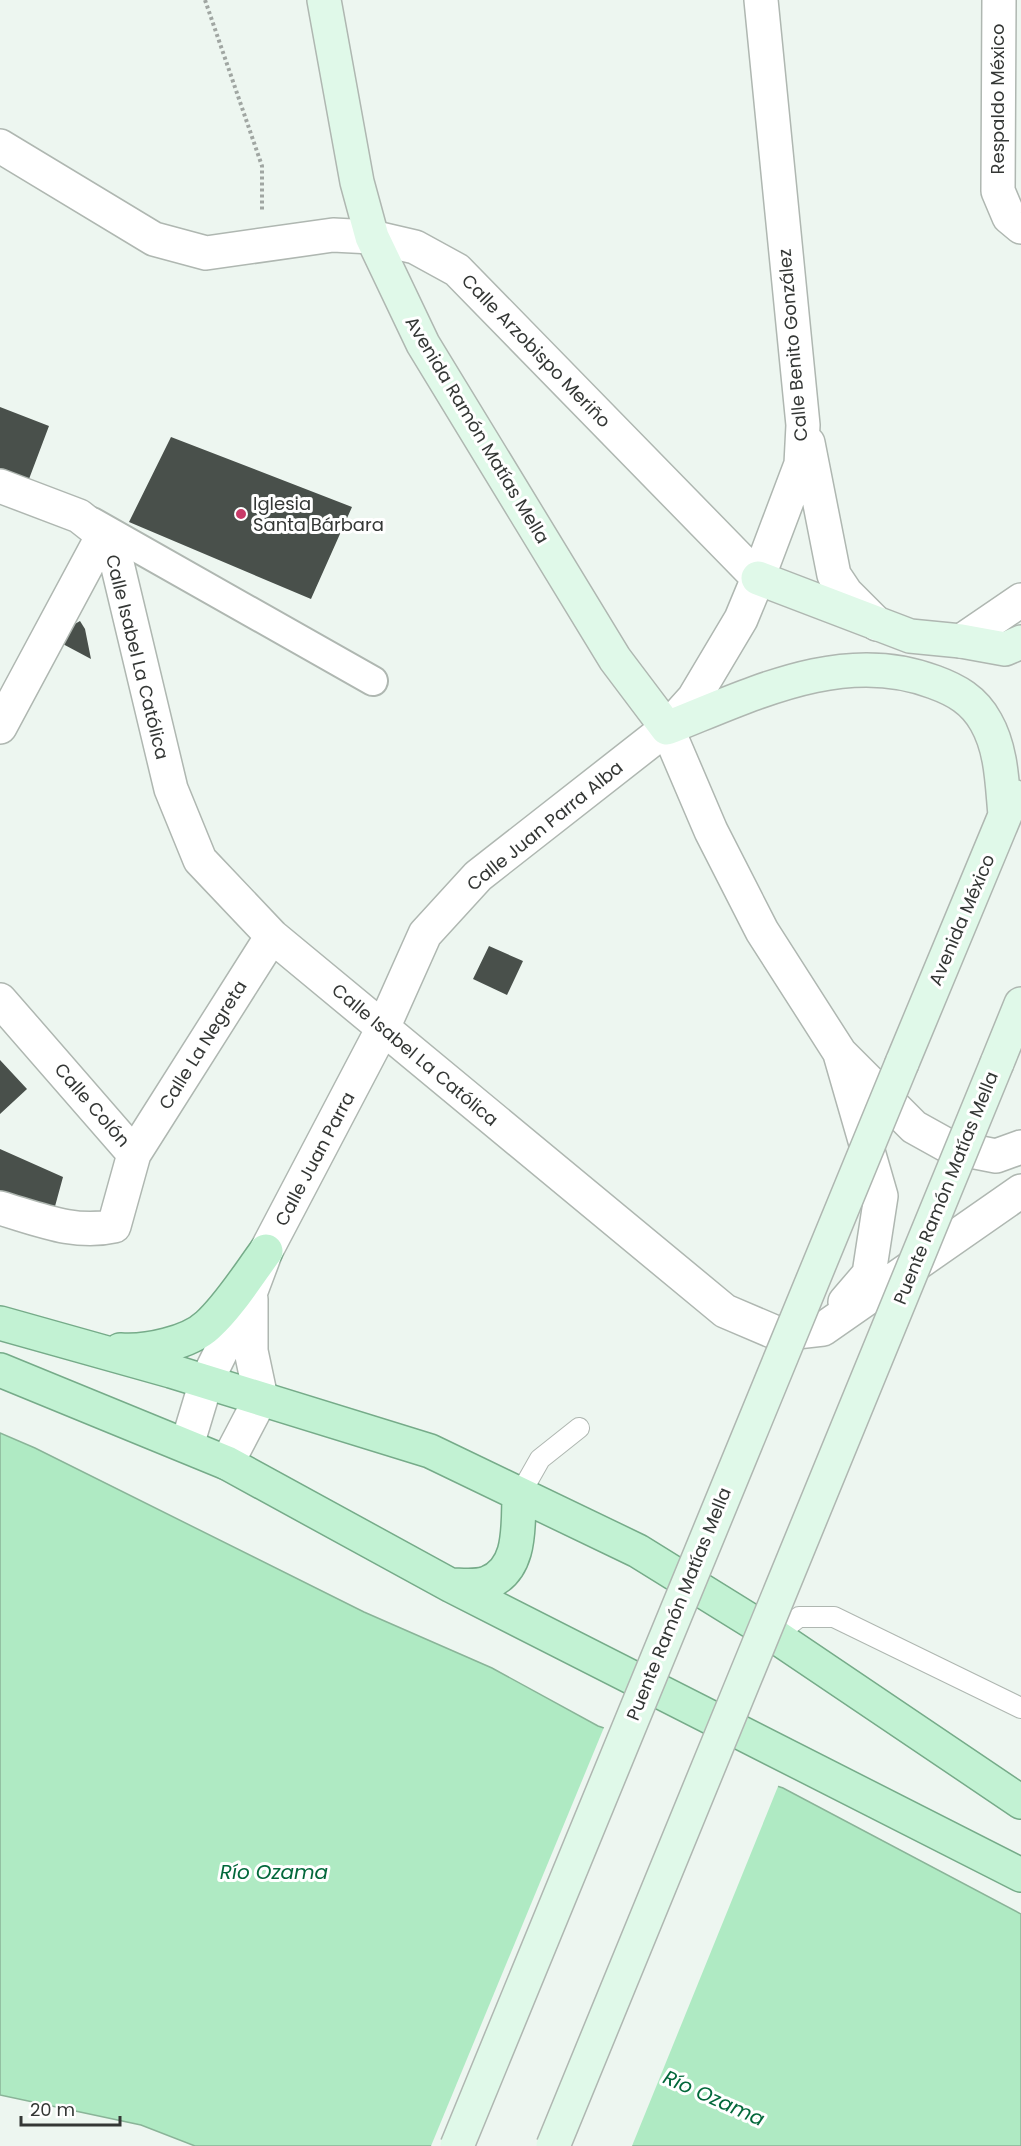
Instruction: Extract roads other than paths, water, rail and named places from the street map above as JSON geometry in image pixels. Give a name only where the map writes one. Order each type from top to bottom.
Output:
[{"type":"main road","name":"Avenida Ramón Matías Mella","points":[[324,0],[357,182],[372,237],[423,344],[615,659],[667,728]]},
{"type":"main road","points":[[758,578],[910,636],[962,641],[1005,649],[1021,642]]},
{"type":"main road","points":[[667,728],[780,684],[861,669],[907,672],[961,693],[986,721],[998,752],[1005,815]]},
{"type":"main road","name":"Avenida México","points":[[902,1063],[1021,777]]},
{"type":"main road","name":"Puente Ramón Matías Mella","points":[[553,2146],[1021,1004]]},
{"type":"main road","name":"Puente Ramón Matías Mella","points":[[457,2146],[902,1063]]},
{"type":"main road","points":[[85,1347],[135,1351],[173,1343],[208,1326],[266,1251]]},
{"type":"main road","points":[[0,1323],[261,1398],[430,1450],[519,1496],[638,1551],[775,1636],[1021,1802]]},
{"type":"main road","points":[[0,1370],[227,1463],[450,1585],[1021,1875]]},
{"type":"main road","points":[[450,1585],[486,1583],[504,1573],[517,1548],[519,1496]]},
{"type":"street","name":"Calle Benito González","points":[[667,728],[694,698],[741,619],[801,464],[803,425],[761,0]]},
{"type":"street","name":"Respaldo México","points":[[999,0],[998,191],[1009,217],[1021,227]]},
{"type":"street","name":"Calle Arzobispo Meriño","points":[[0,146],[154,239],[206,253],[333,235],[372,237],[415,247],[457,270],[758,578]]},
{"type":"street","points":[[803,425],[834,575],[846,593],[877,624]]},
{"type":"street","points":[[0,486],[91,525],[373,681]]},
{"type":"street","points":[[0,727],[91,525]]},
{"type":"street","name":"Calle Isabel La Católica","points":[[91,525],[116,559],[171,789],[200,860],[272,936],[725,1311],[779,1335],[823,1329],[1021,1191]]},
{"type":"street","points":[[962,641],[1021,600]]},
{"type":"street","points":[[667,728],[711,831],[762,931],[840,1053],[914,1128],[950,1148],[996,1156],[1021,1148]]},
{"type":"street","name":"Calle Juan Parra Alba","points":[[383,1028],[425,934],[478,876],[667,728]]},
{"type":"street","name":"Calle La Negreta","points":[[134,1154],[272,936]]},
{"type":"street","name":"Calle Colón","points":[[0,1000],[134,1154],[114,1226],[94,1230],[69,1228],[0,1208]]},
{"type":"street","name":"Calle Juan Parra","points":[[187,1445],[206,1382],[251,1291],[266,1251],[383,1028]]},
{"type":"street","points":[[823,1329],[869,1274],[881,1196],[840,1053]]},
{"type":"street","name":"Calle Juan Parra","points":[[251,1291],[251,1351],[261,1398]]},
{"type":"street","points":[[227,1463],[261,1398]]},
{"type":"lane","points":[[519,1496],[540,1459],[579,1428]]},
{"type":"lane","points":[[775,1636],[799,1617],[834,1617],[1021,1708]]},
{"type":"water","name":"Río Ozama","points":[[0,1433],[35,1448],[364,1612],[492,1668],[598,1726],[783,1788],[1021,1914],[1021,2146],[195,2146],[141,2125],[0,2095]]},
{"type":"place","name":"Iglesia Santa Bárbara","points":[[241,514]]}]
